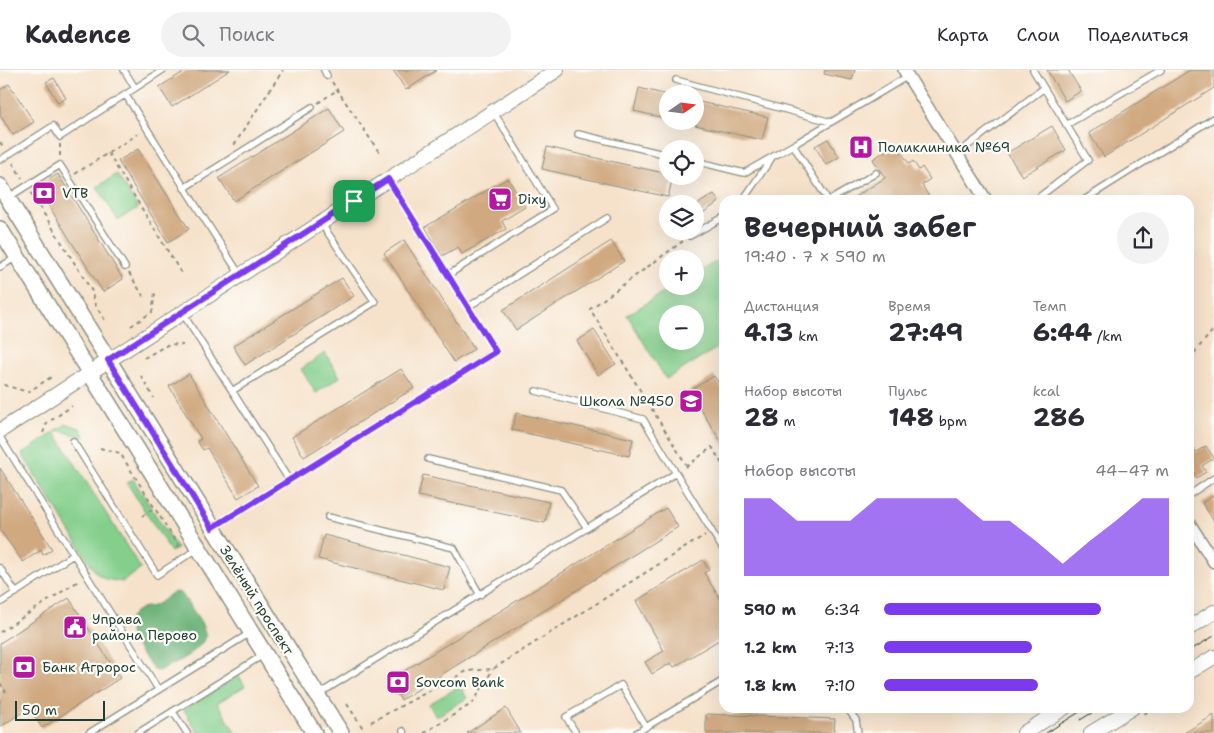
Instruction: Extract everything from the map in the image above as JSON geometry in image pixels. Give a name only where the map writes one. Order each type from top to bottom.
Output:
[{"type":"main road","name":"Зелёный проспект","points":[[4,192],[341,733]]},
{"type":"main road","name":"Зелёный проспект","points":[[0,230],[88,374],[314,733]]},
{"type":"street","points":[[0,431],[557,70]]},
{"type":"street","points":[[906,73],[983,195]]},
{"type":"street","points":[[1194,531],[1214,562]]},
{"type":"street","points":[[1194,625],[1214,612]]},
{"type":"street","points":[[1194,669],[1214,657]]},
{"type":"street","points":[[1024,733],[1056,713]]},
{"type":"street","points":[[1091,733],[1124,713]]},
{"type":"lane","points":[[124,70],[135,88]]},
{"type":"lane","points":[[0,160],[53,126],[60,137],[163,70]]},
{"type":"lane","points":[[1033,70],[1088,160],[1041,195]]},
{"type":"lane","points":[[1066,125],[1161,70]]},
{"type":"lane","points":[[704,163],[744,172],[772,158],[831,122],[906,73]]},
{"type":"lane","points":[[676,80],[831,122]]},
{"type":"lane","points":[[957,154],[1044,88]]},
{"type":"lane","points":[[125,94],[240,275]]},
{"type":"lane","points":[[184,188],[312,107]]},
{"type":"lane","points":[[448,275],[553,208],[493,111]]},
{"type":"lane","points":[[1092,195],[1214,118]]},
{"type":"lane","points":[[578,134],[659,153]]},
{"type":"lane","points":[[793,145],[826,195]]},
{"type":"lane","points":[[746,195],[772,158]]},
{"type":"lane","points":[[4,192],[27,186],[60,164],[125,266]]},
{"type":"lane","points":[[837,195],[876,172]]},
{"type":"lane","points":[[212,528],[496,352],[388,179]]},
{"type":"lane","points":[[468,307],[607,218]]},
{"type":"lane","points":[[704,228],[719,220]]},
{"type":"lane","points":[[232,391],[375,302],[321,222]]},
{"type":"lane","points":[[0,267],[17,257]]},
{"type":"lane","points":[[182,312],[289,480]]},
{"type":"lane","points":[[536,391],[643,419],[719,542]]},
{"type":"lane","points":[[0,437],[158,689]]},
{"type":"lane","points":[[73,441],[157,575],[199,548]]},
{"type":"lane","points":[[428,459],[561,490],[587,528]]},
{"type":"lane","points":[[317,695],[676,473]]},
{"type":"lane","points":[[1194,492],[1214,478]]},
{"type":"lane","points":[[328,517],[454,548],[480,595]]},
{"type":"lane","points":[[0,603],[73,555]]},
{"type":"lane","points":[[0,568],[16,593]]},
{"type":"lane","points":[[89,733],[251,632]]},
{"type":"lane","points":[[138,733],[265,654]]},
{"type":"lane","points":[[637,733],[719,683]]},
{"type":"lane","points":[[576,733],[566,718],[621,684],[646,727]]},
{"type":"lane","points":[[173,712],[184,732]]},
{"type":"lane","points":[[851,713],[856,720],[858,733]]},
{"type":"path","points":[[221,165],[283,70]]},
{"type":"path","points":[[326,73],[379,152]]},
{"type":"path","points":[[312,107],[337,90]]},
{"type":"path","points":[[69,178],[147,128]]},
{"type":"path","points":[[60,137],[60,164]]},
{"type":"path","points":[[0,142],[93,293],[93,301],[106,322]]},
{"type":"path","points":[[108,153],[183,276]]},
{"type":"path","points":[[685,240],[590,309],[687,466]]},
{"type":"path","points":[[125,266],[146,299]]},
{"type":"path","points":[[131,326],[152,312],[156,293]]},
{"type":"path","points":[[1194,353],[1214,329]]},
{"type":"path","points":[[144,358],[170,344],[183,345]]},
{"type":"path","points":[[4,385],[28,392],[53,376]]},
{"type":"path","points":[[141,376],[154,398]]},
{"type":"path","points":[[43,433],[46,423],[72,406]]},
{"type":"path","points":[[676,473],[712,447],[719,459]]},
{"type":"path","points":[[100,448],[120,453],[186,557]]},
{"type":"path","points":[[142,516],[155,508]]},
{"type":"path","points":[[372,722],[467,672],[493,669],[712,531]]},
{"type":"path","points":[[0,632],[86,576]]},
{"type":"path","points":[[424,733],[473,703],[493,669]]},
{"type":"path","points":[[0,683],[6,692]]},
{"type":"path","points":[[347,704],[366,733]]},
{"type":"green space","points":[[117,174],[138,208],[118,220],[97,187]]},
{"type":"green space","points":[[719,260],[719,347],[666,379],[627,315],[660,295],[704,295],[704,269]]},
{"type":"green space","points":[[325,353],[340,377],[316,393],[301,369]]},
{"type":"green space","points":[[67,424],[80,428],[85,437],[56,430]]},
{"type":"green space","points":[[55,432],[141,569],[122,582],[105,579],[96,573],[22,454]]},
{"type":"green space","points":[[133,479],[177,549],[171,552],[127,483]]},
{"type":"green space","points":[[176,592],[181,593],[201,622],[206,635],[198,647],[186,657],[158,671],[154,670],[133,640],[129,623],[131,616],[138,610],[156,605]]},
{"type":"green space","points":[[239,676],[245,686],[217,703],[236,733],[198,733],[184,710]]},
{"type":"green space","points":[[460,686],[467,698],[436,717],[429,704]]},
{"type":"building","points":[[187,70],[230,70],[172,107],[159,87]]},
{"type":"building","points":[[393,70],[437,70],[406,90]]},
{"type":"building","points":[[825,70],[855,70],[852,80],[824,74]]},
{"type":"building","points":[[1047,70],[1068,70],[1081,91],[1065,101]]},
{"type":"building","points":[[1190,70],[1214,70],[1214,88],[1104,157],[1089,133]]},
{"type":"building","points":[[54,78],[66,98],[58,103],[46,82]]},
{"type":"building","points":[[9,84],[34,122],[13,135],[0,115],[0,90]]},
{"type":"building","points":[[639,88],[659,93],[659,117],[634,111]]},
{"type":"building","points":[[704,103],[768,117],[762,140],[704,127]]},
{"type":"building","points":[[329,108],[344,132],[234,201],[219,178]]},
{"type":"building","points":[[1052,126],[1066,150],[1022,176],[1007,153]]},
{"type":"building","points":[[828,139],[839,157],[826,165],[815,146]]},
{"type":"building","points":[[896,144],[909,164],[913,161],[919,170],[922,167],[930,179],[922,185],[928,195],[858,195],[885,178],[873,159]]},
{"type":"building","points":[[547,147],[659,172],[659,185],[671,185],[668,195],[659,195],[542,169]]},
{"type":"building","points":[[138,149],[189,229],[168,242],[118,161]]},
{"type":"building","points":[[58,174],[123,279],[103,292],[37,187]]},
{"type":"building","points":[[508,178],[525,207],[502,221],[506,229],[462,254],[458,247],[442,256],[425,227]]},
{"type":"building","points":[[714,194],[719,202],[704,212],[704,200]]},
{"type":"building","points":[[404,240],[474,349],[454,362],[384,253]]},
{"type":"building","points":[[611,241],[624,261],[516,330],[503,310]]},
{"type":"building","points":[[342,278],[354,296],[245,365],[233,346]]},
{"type":"building","points":[[594,330],[616,364],[598,375],[577,341]]},
{"type":"building","points":[[401,369],[414,388],[304,457],[292,437]]},
{"type":"building","points":[[189,374],[258,486],[238,498],[207,448],[203,450],[197,441],[201,439],[169,386]]},
{"type":"building","points":[[714,376],[719,384],[719,438],[689,391]]},
{"type":"building","points":[[516,413],[633,439],[629,456],[512,430]]},
{"type":"building","points":[[1206,446],[1214,458],[1202,466],[1206,472],[1196,478],[1194,475],[1194,449],[1196,452]]},
{"type":"building","points":[[0,468],[52,549],[43,555],[41,550],[23,562],[0,530]]},
{"type":"building","points":[[423,475],[549,502],[545,523],[418,496]]},
{"type":"building","points":[[1214,495],[1214,521],[1202,503]]},
{"type":"building","points":[[666,508],[678,527],[401,700],[388,681]]},
{"type":"building","points":[[324,535],[450,567],[444,590],[318,559]]},
{"type":"building","points":[[703,560],[709,570],[704,573],[719,597],[719,640],[674,667],[671,663],[652,674],[645,662],[664,651],[636,601]]},
{"type":"building","points":[[69,598],[120,678],[42,728],[29,708],[0,727],[0,643]]},
{"type":"building","points":[[506,708],[521,733],[467,733]]},
{"type":"building","points":[[706,714],[835,719],[834,733],[706,733]]},
{"type":"building","points":[[1214,715],[1214,733],[1184,733]]},
{"type":"tram line","points":[[1194,648],[1214,636]]},
{"type":"tram line","points":[[1046,733],[1078,713]]},
{"type":"tram line","points":[[1080,720],[1092,713]]},
{"type":"place","name":"Поликлиника №69","points":[[861,147]]},
{"type":"place","name":"VTB","points":[[44,193]]},
{"type":"place","name":"Dixy","points":[[500,199]]},
{"type":"place","name":"Школа №450","points":[[691,401]]},
{"type":"place","name":"Управа района Перово","points":[[75,627]]},
{"type":"place","name":"Банк Агророс","points":[[24,667]]},
{"type":"place","name":"Sovcom Bank","points":[[398,682]]},
{"type":"route","points":[[388,179],[496,352],[212,528],[108,360],[354,201],[388,179]]}]
